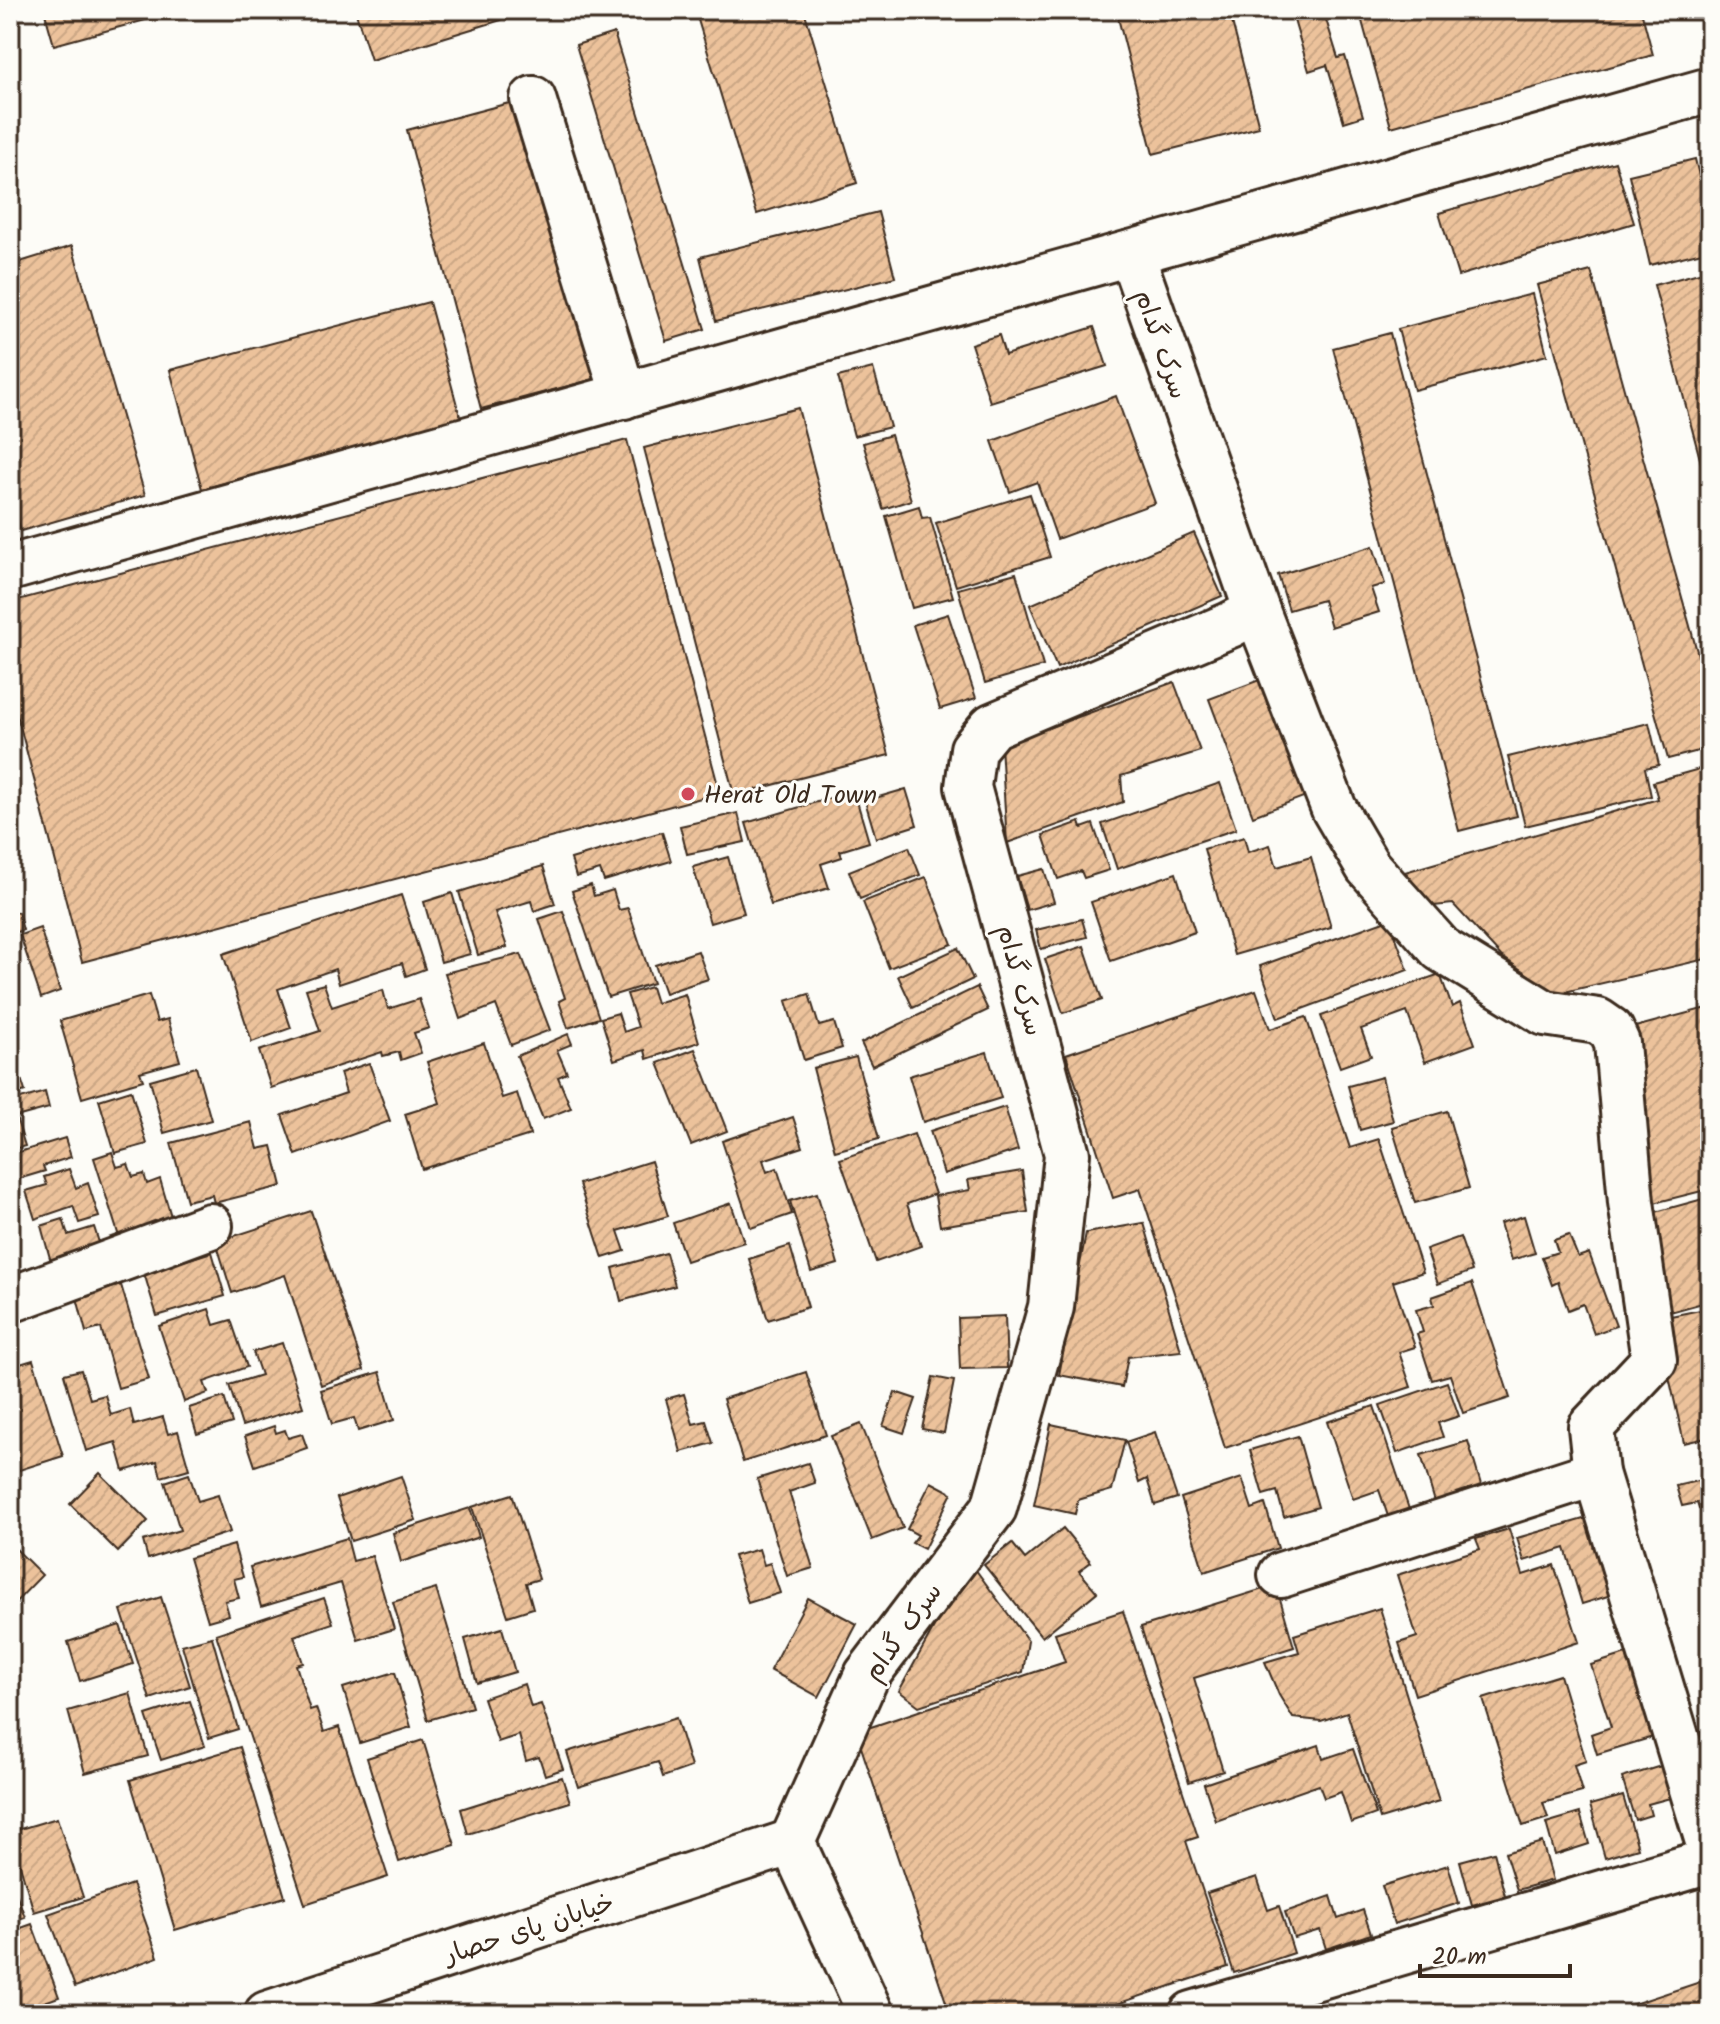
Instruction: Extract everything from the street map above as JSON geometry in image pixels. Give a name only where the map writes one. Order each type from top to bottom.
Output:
[{"type":"street","points":[[10,568],[1710,90]]},
{"type":"street","points":[[533,99],[624,396]]},
{"type":"street","name":"سرک گدام","points":[[792,1842],[867,1675],[994,1508],[1051,1307],[1067,1154],[968,787],[973,749],[992,726],[1257,611],[1131,253]]},
{"type":"street","points":[[1257,611],[1334,809],[1368,867],[1441,949],[1545,1013],[1598,1021],[1611,1030],[1617,1043],[1631,1202],[1654,1360],[1591,1427],[1596,1473],[1710,1848]]},
{"type":"street","points":[[10,1300],[210,1226]]},
{"type":"street","points":[[1281,1575],[1596,1473]]},
{"type":"street","points":[[792,1842],[871,2014]]},
{"type":"street","name":"خیابان پای حصار","points":[[267,2014],[792,1842]]},
{"type":"street","points":[[1192,2014],[1710,1861]]},
{"type":"building","points":[[44,10],[182,10],[54,45]]},
{"type":"building","points":[[355,10],[498,10],[501,20],[371,60]]},
{"type":"building","points":[[695,10],[804,10],[857,183],[757,214]]},
{"type":"building","points":[[1116,10],[1229,10],[1259,127],[1153,154]]},
{"type":"building","points":[[1291,10],[1323,10],[1338,58],[1345,56],[1363,116],[1344,122],[1327,65],[1309,71]]},
{"type":"building","points":[[1359,10],[1641,10],[1653,55],[1391,127]]},
{"type":"building","points":[[614,33],[705,329],[666,341],[576,45]]},
{"type":"building","points":[[528,98],[602,377],[481,409],[407,130]]},
{"type":"building","points":[[1695,159],[1710,222],[1710,250],[1650,265],[1629,175]]},
{"type":"building","points":[[1615,162],[1634,223],[1458,276],[1439,213]]},
{"type":"building","points":[[878,212],[895,277],[716,321],[700,257]]},
{"type":"building","points":[[72,246],[145,495],[21,531],[10,492],[10,265]]},
{"type":"building","points":[[1710,270],[1710,497],[1654,285]]},
{"type":"building","points":[[1591,271],[1710,698],[1710,748],[1668,759],[1537,285]]},
{"type":"building","points":[[1532,294],[1547,355],[1414,390],[1398,329]]},
{"type":"building","points":[[429,302],[461,420],[202,489],[170,370]]},
{"type":"building","points":[[1094,327],[1107,366],[990,402],[971,344],[999,335],[1005,355]]},
{"type":"building","points":[[1390,333],[1517,816],[1459,831],[1333,348]]},
{"type":"building","points":[[873,368],[890,427],[854,436],[838,377]]},
{"type":"building","points":[[1116,396],[1155,503],[1057,539],[1037,482],[1010,492],[992,441]]},
{"type":"building","points":[[798,408],[889,755],[734,795],[644,448]]},
{"type":"building","points":[[891,435],[911,500],[883,509],[863,443]]},
{"type":"building","points":[[627,440],[720,793],[82,962],[10,688],[10,602]]},
{"type":"building","points":[[1030,494],[1050,557],[956,586],[936,523]]},
{"type":"building","points":[[919,506],[922,518],[930,517],[953,597],[912,608],[886,516]]},
{"type":"building","points":[[1194,533],[1222,596],[1057,668],[1030,605]]},
{"type":"building","points":[[1373,546],[1385,584],[1371,588],[1379,612],[1331,627],[1323,600],[1289,610],[1278,575]]},
{"type":"building","points":[[1016,573],[1043,666],[985,683],[958,589]]},
{"type":"building","points":[[948,614],[976,698],[940,709],[913,625]]},
{"type":"building","points":[[1270,676],[1314,793],[1253,816],[1209,699]]},
{"type":"building","points":[[1174,682],[1200,751],[1121,776],[1123,802],[1007,843],[1001,745]]},
{"type":"building","points":[[1649,723],[1659,765],[1645,768],[1651,796],[1525,826],[1508,757]]},
{"type":"building","points":[[1710,766],[1710,958],[1556,994],[1501,956],[1453,904],[1414,908],[1405,872],[1658,799],[1653,782]]},
{"type":"building","points":[[1220,783],[1236,829],[1117,869],[1102,824]]},
{"type":"building","points":[[906,789],[917,825],[876,838],[865,801]]},
{"type":"building","points":[[854,791],[869,842],[840,851],[842,857],[821,864],[829,888],[771,905],[746,823]]},
{"type":"building","points":[[738,813],[745,842],[687,854],[680,826]]},
{"type":"building","points":[[1080,822],[1082,828],[1093,824],[1109,870],[1084,878],[1081,871],[1058,879],[1043,835]]},
{"type":"building","points":[[662,832],[671,861],[604,881],[600,870],[576,877],[571,859]]},
{"type":"building","points":[[1244,837],[1248,852],[1270,845],[1277,867],[1311,857],[1331,927],[1234,955],[1204,849]]},
{"type":"building","points":[[909,847],[920,875],[860,899],[849,871]]},
{"type":"building","points":[[728,857],[744,913],[710,923],[693,867]]},
{"type":"building","points":[[543,866],[555,904],[534,911],[531,901],[495,912],[507,947],[478,955],[459,892]]},
{"type":"building","points":[[1044,869],[1054,902],[1027,910],[1017,876]]},
{"type":"building","points":[[1176,873],[1195,932],[1111,961],[1091,902]]},
{"type":"building","points":[[926,877],[952,944],[889,968],[863,902]]},
{"type":"building","points":[[591,885],[594,896],[613,890],[619,910],[628,908],[653,983],[608,997],[572,891]]},
{"type":"building","points":[[452,893],[470,954],[441,962],[424,902]]},
{"type":"building","points":[[401,895],[425,969],[406,976],[402,963],[339,984],[335,969],[278,989],[291,1028],[252,1042],[223,954]]},
{"type":"building","points":[[563,911],[599,1018],[568,1028],[559,1001],[565,998],[539,919]]},
{"type":"building","points":[[18,912],[23,930],[10,934],[10,914]]},
{"type":"building","points":[[1082,919],[1087,937],[1041,949],[1036,930]]},
{"type":"building","points":[[1389,919],[1408,970],[1278,1018],[1260,966]]},
{"type":"building","points":[[40,928],[60,991],[41,998],[20,935]]},
{"type":"building","points":[[1084,946],[1102,1000],[1063,1013],[1045,959]]},
{"type":"building","points":[[958,948],[973,979],[913,1008],[898,976]]},
{"type":"building","points":[[698,951],[708,979],[665,993],[655,965]]},
{"type":"building","points":[[521,954],[550,1030],[511,1045],[496,1005],[460,1019],[445,973]]},
{"type":"building","points":[[1440,974],[1452,1007],[1460,1003],[1475,1044],[1425,1062],[1407,1012],[1361,1029],[1371,1056],[1340,1067],[1321,1016]]},
{"type":"building","points":[[324,984],[332,1007],[383,990],[388,1009],[419,999],[429,1028],[414,1033],[421,1053],[401,1060],[399,1052],[383,1056],[382,1052],[271,1088],[259,1051],[320,1031],[306,989]]},
{"type":"building","points":[[651,987],[656,1003],[685,994],[699,1042],[647,1059],[645,1050],[614,1060],[601,1018],[618,1013],[624,1032],[638,1027],[627,994]]},
{"type":"building","points":[[977,987],[988,1010],[872,1066],[861,1043]]},
{"type":"building","points":[[1256,990],[1270,1029],[1306,1017],[1350,1148],[1379,1139],[1423,1272],[1393,1282],[1415,1347],[1399,1352],[1411,1387],[1225,1448],[1140,1189],[1113,1198],[1066,1054]]},
{"type":"building","points":[[809,994],[819,1026],[834,1022],[842,1048],[804,1060],[786,1001]]},
{"type":"building","points":[[149,995],[157,1022],[168,1019],[180,1061],[140,1072],[143,1080],[82,1098],[60,1021]]},
{"type":"building","points":[[10,1007],[20,1037],[10,1040]]},
{"type":"building","points":[[1710,1007],[1710,1189],[1638,1207],[1635,1027]]},
{"type":"building","points":[[568,1034],[572,1044],[557,1050],[567,1073],[558,1077],[571,1108],[543,1119],[517,1056]]},
{"type":"building","points":[[484,1043],[502,1098],[517,1093],[530,1135],[422,1169],[405,1114],[440,1103],[427,1062]]},
{"type":"building","points":[[695,1049],[727,1131],[691,1145],[658,1063]]},
{"type":"building","points":[[987,1052],[1001,1098],[923,1122],[909,1076]]},
{"type":"building","points":[[14,1057],[25,1091],[10,1096],[10,1059]]},
{"type":"building","points":[[856,1057],[879,1139],[835,1151],[813,1068]]},
{"type":"building","points":[[369,1063],[390,1121],[296,1155],[282,1115],[346,1093],[340,1073]]},
{"type":"building","points":[[196,1067],[211,1120],[164,1133],[150,1080]]},
{"type":"building","points":[[1382,1077],[1393,1121],[1360,1130],[1348,1086]]},
{"type":"building","points":[[131,1090],[147,1144],[115,1153],[99,1100]]},
{"type":"building","points":[[45,1092],[49,1108],[16,1117],[25,1146],[10,1150],[10,1102]]},
{"type":"building","points":[[1005,1107],[1018,1150],[944,1174],[930,1131]]},
{"type":"building","points":[[1447,1111],[1469,1188],[1415,1203],[1392,1127]]},
{"type":"building","points":[[793,1117],[803,1147],[763,1160],[767,1172],[777,1168],[792,1214],[751,1228],[722,1141]]},
{"type":"building","points":[[251,1122],[258,1149],[272,1146],[282,1186],[214,1203],[212,1195],[187,1201],[171,1143]]},
{"type":"building","points":[[914,1134],[935,1194],[907,1204],[921,1246],[876,1262],[840,1159]]},
{"type":"building","points":[[65,1138],[71,1157],[43,1166],[45,1171],[15,1180],[10,1165],[19,1162],[16,1153]]},
{"type":"building","points":[[112,1152],[117,1167],[128,1164],[133,1177],[144,1174],[147,1184],[160,1179],[175,1230],[122,1246],[94,1158]]},
{"type":"building","points":[[651,1161],[668,1216],[618,1231],[625,1251],[603,1258],[579,1184]]},
{"type":"building","points":[[69,1169],[76,1188],[88,1183],[99,1217],[79,1223],[73,1206],[35,1219],[26,1191],[47,1185],[44,1177]]},
{"type":"building","points":[[1022,1171],[1028,1212],[940,1226],[935,1196],[970,1190],[968,1180]]},
{"type":"building","points":[[817,1193],[838,1264],[811,1272],[790,1201]]},
{"type":"building","points":[[1710,1197],[1710,1242],[1704,1244],[1710,1265],[1710,1301],[1670,1312],[1641,1216]]},
{"type":"building","points":[[731,1203],[744,1242],[686,1261],[673,1223]]},
{"type":"building","points":[[311,1211],[364,1370],[321,1385],[285,1275],[232,1293],[216,1242]]},
{"type":"building","points":[[1524,1216],[1535,1253],[1511,1260],[1500,1223]]},
{"type":"building","points":[[63,1219],[68,1235],[94,1227],[103,1255],[53,1269],[41,1226]]},
{"type":"building","points":[[1144,1223],[1181,1351],[1128,1357],[1122,1387],[1059,1375],[1086,1233]]},
{"type":"building","points":[[1569,1235],[1578,1257],[1589,1253],[1616,1326],[1594,1334],[1583,1304],[1568,1310],[1558,1282],[1552,1285],[1542,1257],[1558,1252],[1554,1240]]},
{"type":"building","points":[[1460,1237],[1472,1271],[1438,1284],[1426,1249]]},
{"type":"building","points":[[790,1246],[808,1307],[768,1320],[749,1259]]},
{"type":"building","points":[[212,1252],[225,1296],[157,1316],[144,1273]]},
{"type":"building","points":[[666,1253],[675,1286],[621,1301],[613,1268]]},
{"type":"building","points":[[1472,1283],[1510,1398],[1463,1413],[1450,1375],[1432,1380],[1417,1334],[1423,1332],[1416,1310],[1434,1305],[1432,1297]]},
{"type":"building","points":[[121,1285],[149,1379],[118,1388],[101,1328],[86,1332],[77,1298]]},
{"type":"building","points":[[1710,1308],[1710,1437],[1684,1443],[1656,1319]]},
{"type":"building","points":[[209,1309],[214,1325],[231,1320],[247,1367],[204,1382],[208,1393],[184,1402],[159,1326]]},
{"type":"building","points":[[1005,1316],[1007,1368],[960,1369],[958,1318]]},
{"type":"building","points":[[282,1343],[303,1407],[242,1426],[229,1385],[261,1375],[253,1352]]},
{"type":"building","points":[[33,1360],[63,1456],[10,1473],[10,1367]]},
{"type":"building","points":[[81,1370],[90,1399],[105,1395],[111,1415],[130,1409],[134,1425],[163,1417],[168,1434],[178,1431],[189,1469],[161,1477],[157,1461],[124,1471],[116,1442],[86,1451],[64,1374]]},
{"type":"building","points":[[380,1372],[394,1420],[358,1431],[354,1418],[332,1424],[321,1390]]},
{"type":"building","points":[[806,1372],[826,1435],[743,1462],[723,1399]]},
{"type":"building","points":[[933,1377],[954,1381],[944,1433],[922,1429]]},
{"type":"building","points":[[1447,1382],[1459,1416],[1438,1423],[1443,1437],[1397,1453],[1380,1405]]},
{"type":"building","points":[[895,1392],[916,1399],[904,1433],[883,1426]]},
{"type":"building","points":[[684,1394],[693,1424],[706,1421],[713,1443],[681,1452],[666,1399]]},
{"type":"building","points":[[224,1397],[232,1423],[197,1434],[189,1408]]},
{"type":"building","points":[[1374,1406],[1411,1515],[1390,1522],[1379,1490],[1353,1499],[1327,1422]]},
{"type":"building","points":[[861,1424],[903,1528],[872,1540],[831,1436]]},
{"type":"building","points":[[1051,1424],[1125,1440],[1112,1490],[1078,1500],[1075,1514],[1034,1505]]},
{"type":"building","points":[[274,1426],[276,1433],[285,1430],[288,1438],[302,1434],[307,1448],[255,1466],[245,1436]]},
{"type":"building","points":[[1155,1432],[1177,1498],[1155,1505],[1147,1479],[1139,1483],[1126,1442]]},
{"type":"building","points":[[1298,1436],[1318,1507],[1284,1517],[1277,1491],[1263,1495],[1250,1450]]},
{"type":"building","points":[[1468,1441],[1482,1488],[1435,1502],[1421,1455]]},
{"type":"building","points":[[808,1463],[815,1483],[789,1492],[813,1568],[787,1576],[757,1479]]},
{"type":"building","points":[[100,1473],[148,1521],[118,1552],[70,1504]]},
{"type":"building","points":[[189,1474],[198,1501],[218,1495],[230,1532],[148,1559],[143,1541],[180,1530],[165,1482]]},
{"type":"building","points":[[401,1476],[416,1520],[351,1541],[337,1498]]},
{"type":"building","points":[[1242,1478],[1252,1509],[1265,1504],[1278,1548],[1204,1572],[1181,1498]]},
{"type":"building","points":[[1710,1478],[1710,1506],[1699,1509],[1697,1503],[1682,1506],[1676,1486]]},
{"type":"building","points":[[931,1482],[952,1493],[924,1549],[912,1543],[918,1535],[907,1529]]},
{"type":"building","points":[[512,1494],[539,1579],[526,1583],[533,1608],[508,1616],[472,1507]]},
{"type":"building","points":[[470,1508],[479,1537],[401,1562],[393,1533]]},
{"type":"building","points":[[1587,1518],[1611,1595],[1582,1604],[1565,1548],[1524,1561],[1517,1538]]},
{"type":"building","points":[[1063,1528],[1091,1562],[1079,1571],[1097,1592],[1042,1637],[984,1565],[1012,1543],[1025,1559]]},
{"type":"building","points":[[1509,1529],[1523,1575],[1554,1565],[1579,1642],[1415,1695],[1399,1643],[1417,1637],[1397,1575],[1480,1549],[1476,1539]]},
{"type":"building","points":[[347,1538],[353,1561],[372,1556],[394,1629],[358,1640],[341,1583],[261,1607],[250,1567]]},
{"type":"building","points":[[10,1543],[42,1575],[10,1608]]},
{"type":"building","points":[[234,1545],[243,1577],[234,1579],[239,1598],[225,1601],[229,1615],[208,1621],[189,1558]]},
{"type":"building","points":[[759,1549],[764,1565],[770,1563],[780,1593],[748,1603],[734,1556]]},
{"type":"building","points":[[970,1562],[1028,1641],[1023,1672],[919,1706],[899,1691]]},
{"type":"building","points":[[1276,1585],[1294,1647],[1194,1678],[1223,1771],[1189,1782],[1141,1627]]},
{"type":"building","points":[[436,1589],[472,1707],[428,1720],[393,1602]]},
{"type":"building","points":[[161,1597],[190,1686],[150,1699],[121,1610]]},
{"type":"building","points":[[324,1598],[333,1623],[294,1636],[303,1663],[296,1665],[310,1710],[316,1708],[324,1732],[339,1727],[388,1877],[305,1904],[216,1634]]},
{"type":"building","points":[[808,1598],[857,1624],[819,1697],[770,1670]]},
{"type":"building","points":[[1380,1608],[1439,1801],[1380,1819],[1347,1712],[1321,1721],[1293,1718],[1265,1662],[1299,1652],[1294,1635]]},
{"type":"building","points":[[1123,1611],[1198,1837],[1186,1841],[1228,1967],[1087,2014],[950,2014],[856,1732],[1065,1662],[1055,1633]]},
{"type":"building","points":[[120,1625],[133,1664],[80,1681],[68,1642]]},
{"type":"building","points":[[502,1628],[515,1672],[477,1683],[465,1639]]},
{"type":"building","points":[[212,1637],[238,1729],[209,1738],[182,1645]]},
{"type":"building","points":[[1626,1654],[1653,1737],[1597,1754],[1591,1734],[1611,1727],[1591,1665]]},
{"type":"building","points":[[395,1672],[411,1727],[360,1743],[343,1688]]},
{"type":"building","points":[[1560,1675],[1586,1761],[1574,1765],[1582,1792],[1543,1803],[1548,1818],[1523,1826],[1483,1699]]},
{"type":"building","points":[[524,1684],[531,1707],[541,1704],[563,1769],[545,1775],[539,1757],[526,1761],[519,1735],[498,1742],[483,1698]]},
{"type":"building","points":[[130,1693],[148,1756],[85,1773],[68,1711]]},
{"type":"building","points":[[190,1701],[205,1746],[161,1760],[146,1715]]},
{"type":"building","points":[[676,1718],[691,1767],[663,1777],[658,1762],[578,1787],[567,1752]]},
{"type":"building","points":[[423,1740],[455,1845],[399,1862],[367,1758]]},
{"type":"building","points":[[1319,1745],[1323,1759],[1353,1749],[1376,1814],[1351,1823],[1341,1792],[1324,1798],[1319,1785],[1216,1821],[1204,1784]]},
{"type":"building","points":[[240,1747],[285,1897],[175,1930],[130,1780]]},
{"type":"building","points":[[1661,1766],[1670,1798],[1648,1804],[1651,1815],[1635,1820],[1622,1778]]},
{"type":"building","points":[[562,1777],[570,1802],[468,1834],[461,1809]]},
{"type":"building","points":[[1623,1796],[1638,1848],[1605,1858],[1590,1805]]},
{"type":"building","points":[[1580,1813],[1589,1844],[1555,1855],[1546,1823]]},
{"type":"building","points":[[57,1818],[83,1897],[34,1912],[10,1832]]},
{"type":"building","points":[[1542,1842],[1553,1880],[1517,1890],[1505,1853]]},
{"type":"building","points":[[1494,1852],[1505,1896],[1472,1905],[1460,1861]]},
{"type":"building","points":[[1448,1865],[1459,1903],[1394,1924],[1382,1886]]},
{"type":"building","points":[[10,1877],[25,1917],[10,1922]]},
{"type":"building","points":[[1257,1877],[1268,1910],[1279,1906],[1294,1953],[1234,1973],[1207,1893]]},
{"type":"building","points":[[132,1884],[158,1957],[75,1987],[48,1914]]},
{"type":"building","points":[[1331,1896],[1338,1919],[1363,1910],[1371,1934],[1326,1949],[1320,1930],[1294,1938],[1285,1912]]},
{"type":"building","points":[[32,1924],[59,1997],[10,2014],[10,1932]]},
{"type":"building","points":[[1703,1981],[1710,2014],[1620,2014],[1618,2009]]},
{"type":"place","name":"Herat Old Town","points":[[688,794]]}]
